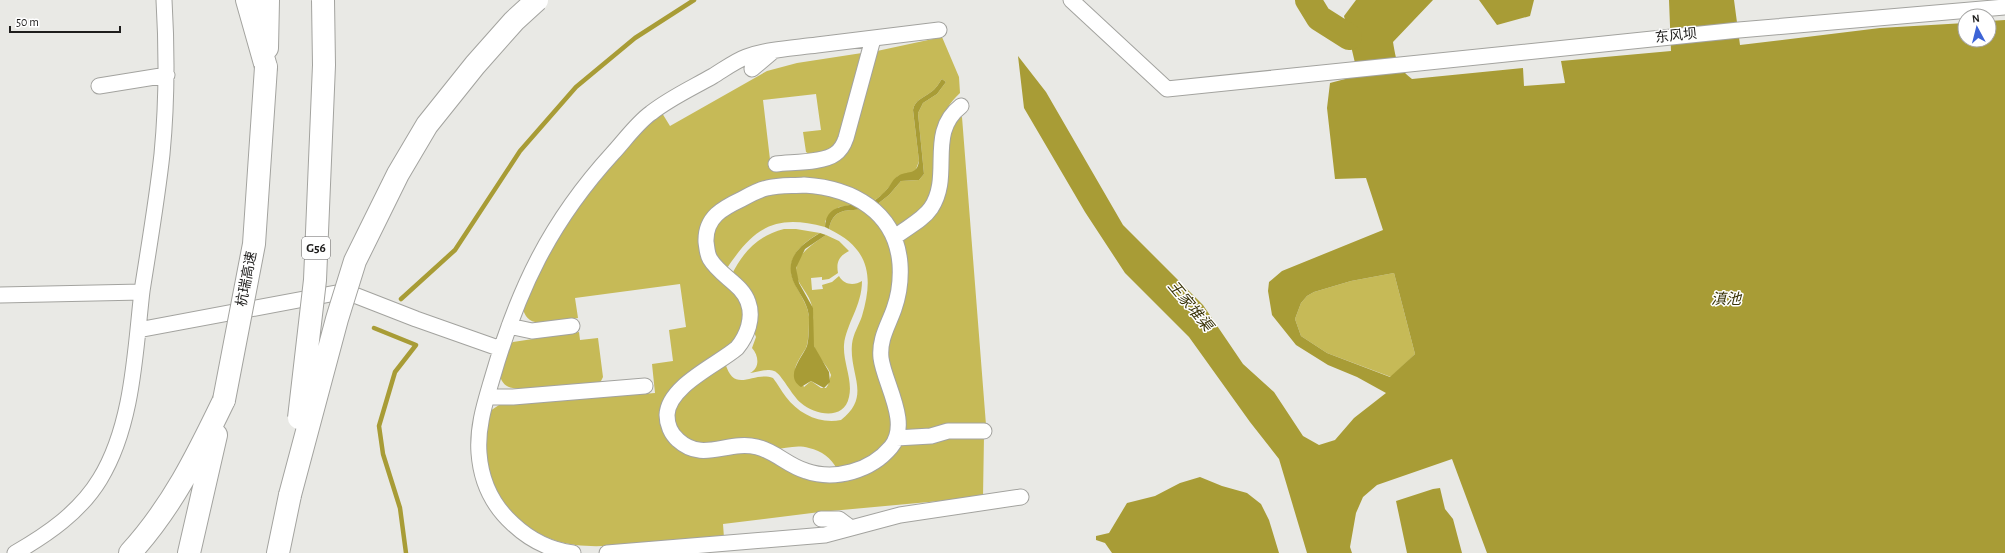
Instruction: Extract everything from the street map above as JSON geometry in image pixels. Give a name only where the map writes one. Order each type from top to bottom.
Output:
[{"type":"highway","points":[[247,0],[266,67]]},
{"type":"highway","name":"杭瑞高速","points":[[189,553],[224,400],[254,244],[266,67],[268,0]]},
{"type":"highway","name":"G56","points":[[278,553],[290,495],[315,280],[324,65],[323,0]]},
{"type":"highway","points":[[290,495],[337,320],[355,261],[394,180],[427,125],[497,39],[536,0]]},
{"type":"highway","points":[[130,553],[148,533],[173,499],[199,452],[224,400]]},
{"type":"street","points":[[15,553],[42,537],[62,522],[85,500],[100,479],[112,456],[122,428],[138,330],[162,154],[167,75],[164,0]]},
{"type":"street","points":[[336,293],[385,184],[404,149],[449,81],[522,0]]},
{"type":"street","name":"东风坝","points":[[1071,0],[1167,89],[1739,30],[2005,7]]},
{"type":"street","points":[[573,553],[554,549],[528,537],[507,519],[490,496],[481,467],[479,452],[480,422],[509,326],[525,283],[562,217],[590,178],[649,114],[745,57],[773,51],[939,30]]},
{"type":"street","points":[[776,164],[826,159],[835,154],[842,147],[846,138],[873,38]]},
{"type":"street","points":[[752,69],[773,51]]},
{"type":"street","points":[[99,86],[167,75]]},
{"type":"street","points":[[895,237],[924,215],[934,202],[940,175],[942,133],[948,118],[961,106]]},
{"type":"street","points":[[804,185],[826,188],[844,192],[864,202],[890,228],[895,237],[900,265],[899,290],[884,334],[881,351],[883,368],[896,405],[898,432],[891,448],[865,468],[852,473],[821,474],[806,471],[777,454],[756,446],[730,446],[704,451],[693,451],[672,434],[668,426],[667,415],[669,404],[682,387],[737,348],[743,341],[749,323],[748,303],[737,287],[718,270],[710,258],[707,248],[706,234],[710,223],[720,211],[766,188],[804,185]]},
{"type":"street","points":[[0,295],[142,292]]},
{"type":"street","points":[[138,330],[336,293],[357,296],[416,320],[501,349]]},
{"type":"street","points":[[509,326],[532,331],[572,326]]},
{"type":"street","points":[[487,397],[513,397],[645,386]]},
{"type":"street","points":[[896,438],[931,436],[948,431],[984,431]]},
{"type":"street","points":[[606,553],[825,535],[900,515],[1021,497]]},
{"type":"street","points":[[821,519],[839,519],[851,528]]},
{"type":"shaded area","points":[[942,37],[959,77],[960,93],[947,108],[941,124],[938,140],[934,188],[928,202],[916,216],[898,228],[893,225],[875,206],[889,195],[901,181],[919,180],[924,174],[918,113],[923,103],[937,94],[946,82],[942,79],[934,89],[918,101],[914,106],[913,110],[919,161],[915,172],[898,176],[883,194],[871,203],[860,195],[833,184],[788,181],[754,188],[716,209],[707,219],[704,226],[702,242],[704,255],[710,265],[742,301],[745,312],[744,326],[740,335],[726,351],[707,365],[679,382],[668,397],[664,408],[663,420],[673,441],[682,450],[692,454],[704,455],[743,450],[756,451],[768,455],[800,473],[827,478],[844,478],[854,476],[871,468],[899,447],[907,443],[955,435],[984,436],[983,497],[820,512],[723,524],[724,538],[675,540],[611,546],[563,543],[548,538],[533,530],[519,519],[500,497],[490,474],[486,453],[486,432],[490,411],[499,405],[655,393],[652,364],[673,361],[669,330],[686,327],[680,284],[575,298],[578,318],[573,319],[553,322],[534,322],[524,313],[523,307],[525,299],[549,252],[578,206],[611,164],[641,132],[662,113],[670,126],[767,71],[797,63],[862,53],[863,56],[848,119],[839,141],[835,148],[830,152],[812,156],[806,152],[803,132],[821,130],[816,94],[763,100],[771,168],[807,167],[827,162],[836,158],[844,151],[850,141],[874,54],[877,51]]},
{"type":"shaded area","points":[[962,117],[986,425],[905,433],[884,353],[900,243],[928,216],[944,142],[956,118]]},
{"type":"shaded area","points":[[804,189],[859,204],[839,207],[825,221],[825,227],[807,223],[791,222],[766,228],[745,244],[725,271],[710,248],[714,223],[762,195]]},
{"type":"shaded area","points":[[866,209],[891,241],[895,291],[880,332],[893,408],[890,439],[872,457],[837,469],[826,456],[814,449],[804,447],[778,449],[740,448],[685,441],[671,417],[675,402],[725,362],[733,378],[739,380],[766,376],[773,378],[791,403],[803,413],[817,419],[833,421],[841,420],[850,411],[857,394],[852,344],[866,302],[868,288],[867,276],[865,265],[860,254],[853,245],[829,229],[834,217],[838,214],[847,210]]},
{"type":"shaded area","points":[[784,229],[796,229],[820,233],[800,248],[792,260],[791,267],[795,284],[805,304],[809,317],[807,345],[795,369],[804,387],[811,381],[821,388],[826,388],[831,375],[815,350],[813,341],[812,309],[810,300],[796,274],[798,260],[813,244],[826,235],[839,241],[849,251],[839,260],[837,266],[838,273],[829,279],[822,280],[822,277],[811,278],[812,290],[823,289],[822,285],[832,282],[839,276],[849,284],[856,284],[862,281],[857,307],[845,337],[844,345],[850,384],[849,397],[846,405],[835,413],[821,413],[801,403],[780,376],[774,371],[765,370],[750,373],[756,368],[757,365],[757,358],[752,348],[756,337],[731,276],[746,252],[752,246],[766,236]]},
{"type":"shaded area","points":[[1394,273],[1415,354],[1391,377],[1327,353],[1301,336],[1295,319],[1301,303],[1307,296],[1314,292],[1351,281]]},
{"type":"shaded area","points":[[579,332],[580,340],[598,338],[603,377],[600,383],[519,389],[508,387],[503,383],[499,373],[510,344],[513,342]]},
{"type":"water","name":"滇池","points":[[1356,0],[1433,0],[1393,42],[1395,54],[1400,67],[1412,79],[1523,68],[1524,86],[1565,83],[1561,61],[1671,51],[1669,0],[1734,0],[1740,45],[1880,28],[1957,23],[1957,48],[1997,48],[1997,20],[2005,20],[2005,553],[1487,553],[1452,459],[1377,485],[1363,497],[1356,513],[1350,547],[1352,553],[1307,553],[1279,459],[1250,422],[1189,337],[1125,273],[1085,212],[1024,108],[1018,56],[1046,92],[1123,225],[1203,305],[1243,364],[1274,392],[1303,436],[1319,445],[1335,440],[1354,418],[1386,393],[1357,377],[1328,365],[1296,345],[1272,315],[1268,291],[1269,282],[1282,271],[1383,230],[1366,178],[1335,179],[1327,108],[1330,83],[1349,78],[1355,63],[1344,16]],"holes":[[[1394,273],[1415,354],[1390,377],[1327,353],[1301,336],[1295,319],[1301,303],[1307,296],[1314,292],[1351,281]]]},
{"type":"water","points":[[1479,0],[1534,0],[1530,16],[1497,25]]},
{"type":"water","points":[[942,79],[946,82],[937,94],[923,103],[918,113],[924,174],[919,180],[901,181],[889,195],[875,206],[871,203],[888,188],[895,178],[901,174],[914,171],[918,166],[919,161],[913,110],[914,106],[918,101],[933,91]]},
{"type":"water","points":[[859,204],[866,209],[847,210],[842,212],[834,217],[829,229],[825,227],[828,215],[836,208]]},
{"type":"water","points":[[820,233],[826,235],[805,249],[796,268],[799,283],[813,308],[814,346],[829,372],[830,382],[824,388],[811,381],[801,387],[796,383],[794,372],[798,361],[807,346],[809,314],[795,285],[791,268],[792,260],[795,254],[800,248]]},
{"type":"water","points":[[1200,477],[1222,486],[1247,493],[1261,504],[1269,520],[1279,553],[1112,553],[1105,543],[1096,540],[1096,536],[1109,533],[1127,503],[1155,496],[1180,483]]},
{"type":"water","points":[[1440,488],[1445,509],[1453,519],[1462,553],[1407,553],[1396,501]]},
{"type":"waterway","points":[[401,299],[455,250],[520,151],[576,87],[635,38],[694,0]]},
{"type":"waterway","points":[[1308,0],[1319,18],[1349,37]]},
{"type":"waterway","points":[[374,328],[416,345],[395,372],[379,426],[383,454],[400,508],[406,553]]},
{"type":"water label","name":"王家堆渠","points":[[1190,306]]}]
